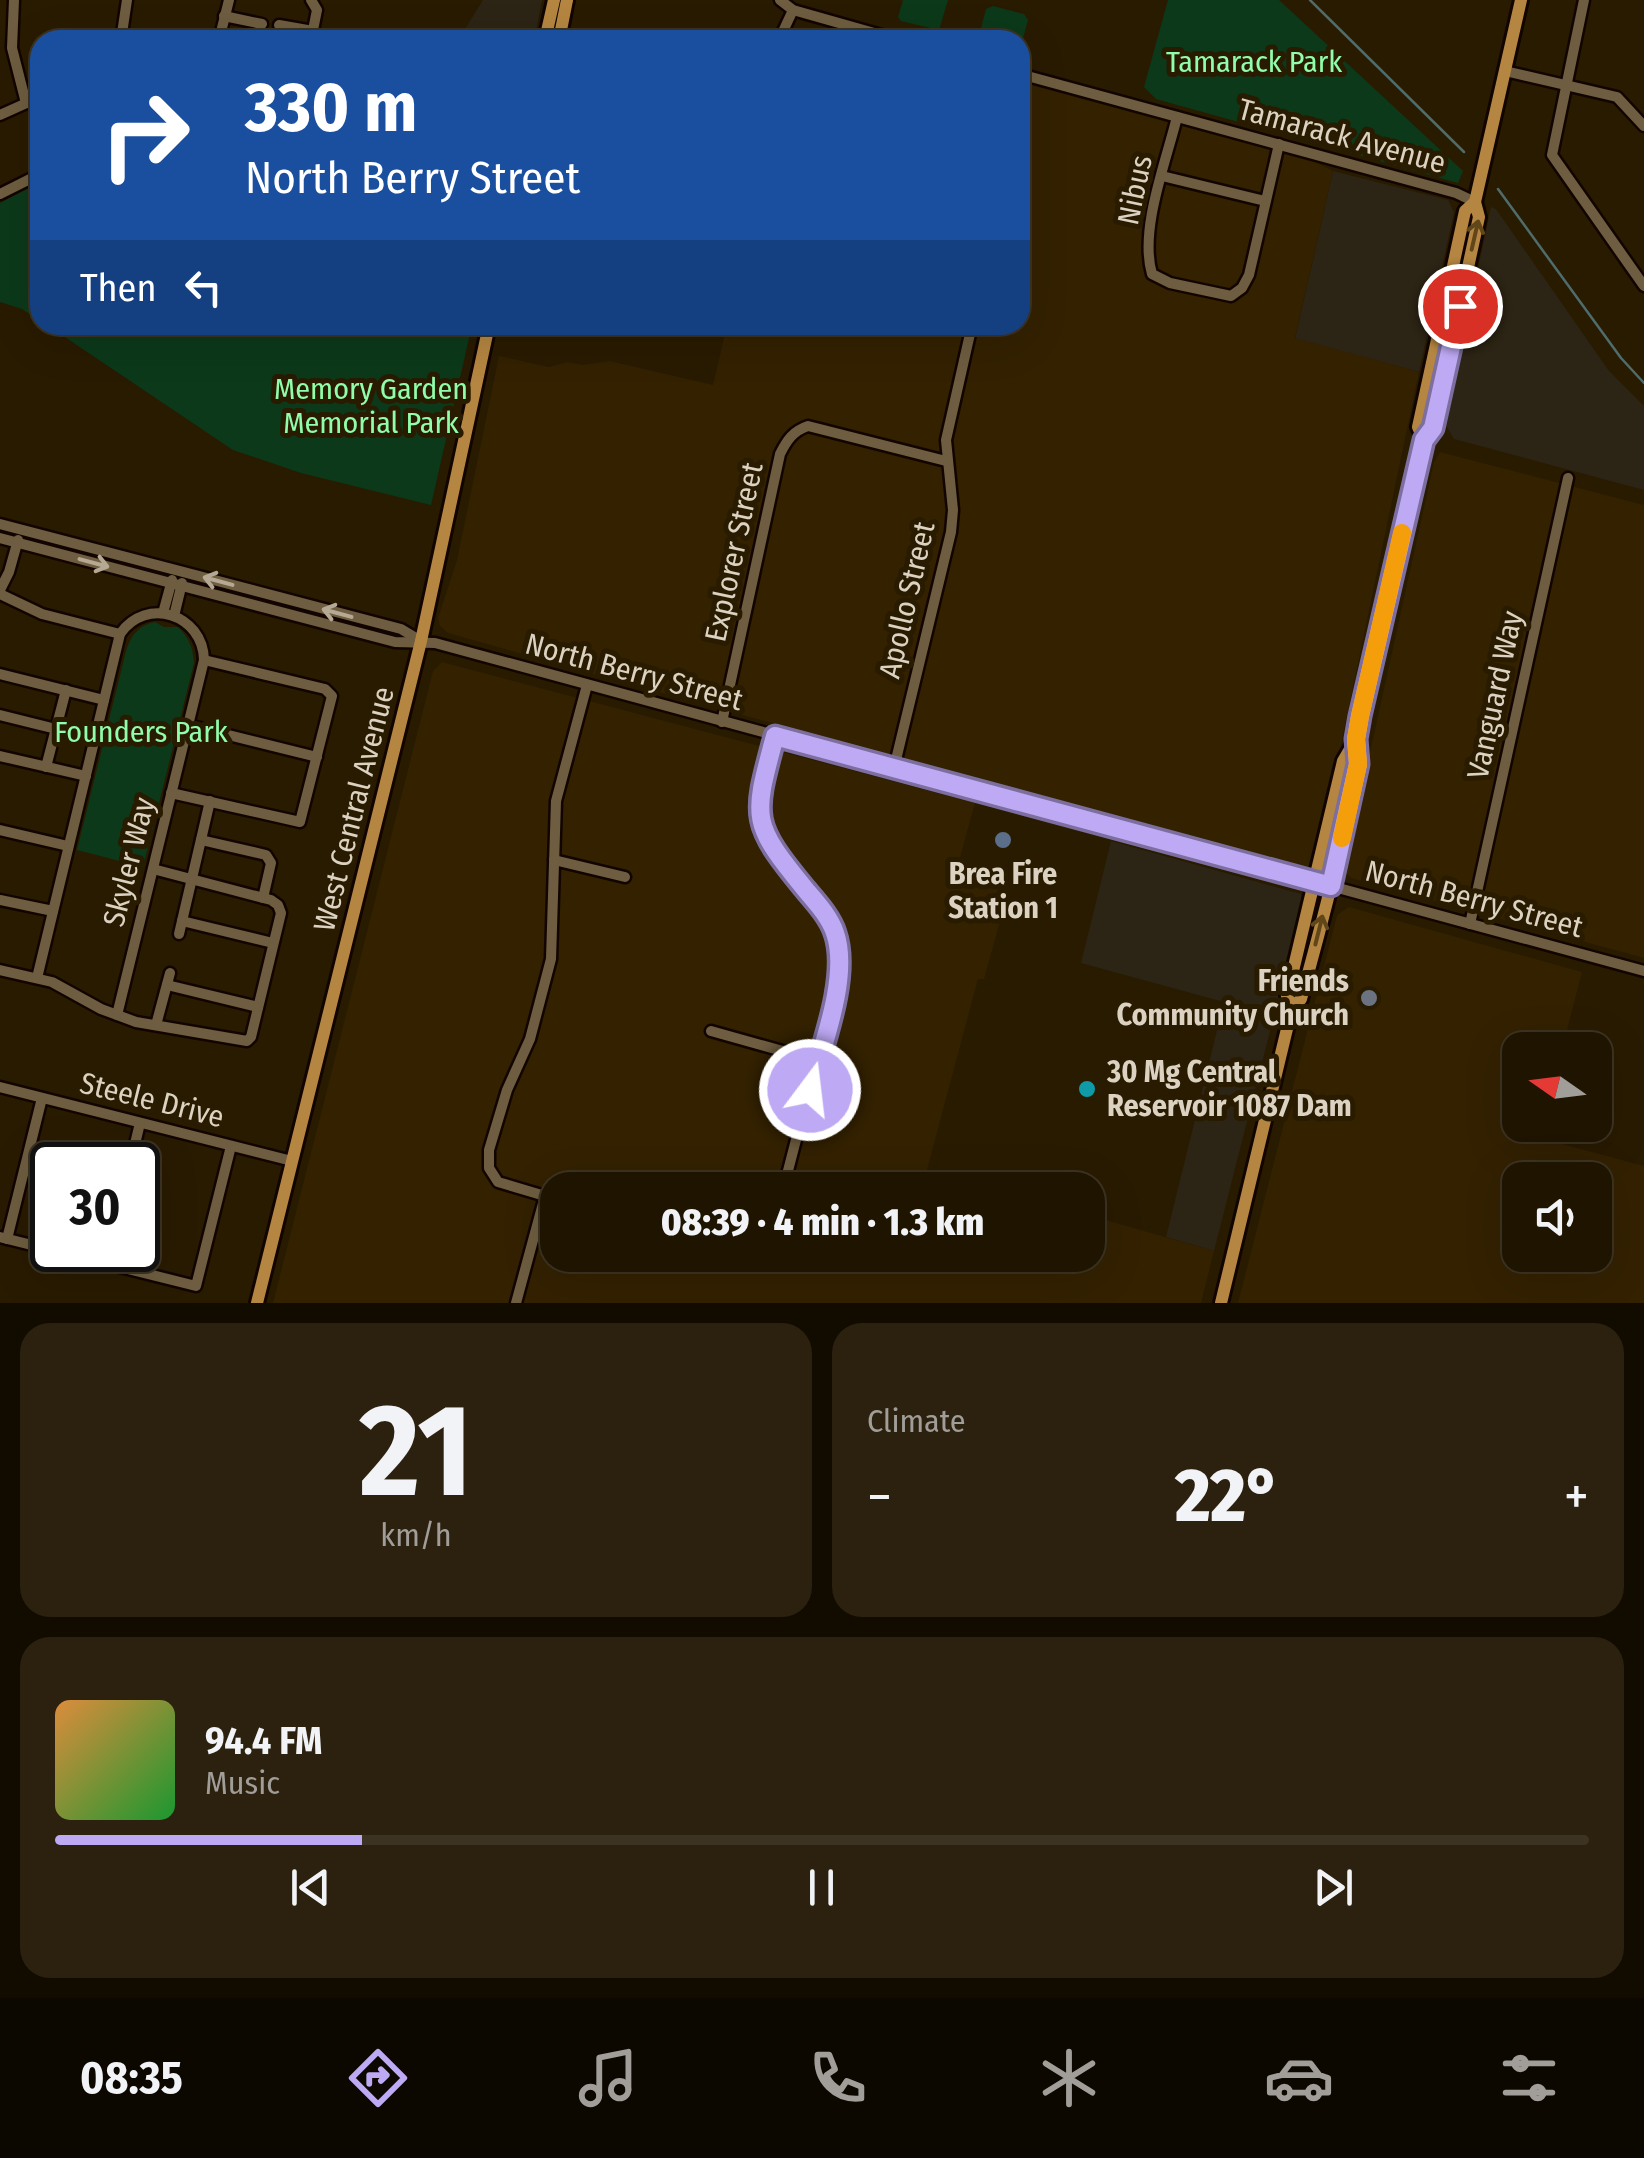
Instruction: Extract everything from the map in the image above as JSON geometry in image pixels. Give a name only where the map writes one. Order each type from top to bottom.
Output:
[{"type":"main road","points":[[546,30],[554,0]]},
{"type":"main road","points":[[560,30],[568,0]]},
{"type":"main road","points":[[1292,1008],[1302,999],[1331,886],[1358,764],[1356,739],[1424,440],[1418,426],[1465,211],[1475,202],[1521,0]]},
{"type":"main road","name":"West Central Avenue","points":[[258,1303],[421,641],[486,335]]},
{"type":"main road","points":[[1220,1303],[1292,1008],[1288,996],[1343,761],[1356,739]]},
{"type":"street","points":[[14,0],[6,13],[26,103]]},
{"type":"street","points":[[122,30],[127,0]]},
{"type":"street","points":[[221,30],[228,0]]},
{"type":"street","points":[[780,0],[793,10],[844,30]]},
{"type":"street","points":[[1584,0],[1552,156],[1644,286]]},
{"type":"street","points":[[313,30],[318,1]]},
{"type":"street","points":[[784,30],[793,10]]},
{"type":"street","points":[[224,16],[262,24]]},
{"type":"street","points":[[279,25],[294,30]]},
{"type":"street","points":[[1505,71],[1616,97],[1644,126]]},
{"type":"street","name":"Tamarack Avenue","points":[[1030,77],[1475,202]]},
{"type":"street","points":[[0,115],[30,101]]},
{"type":"street","name":"Nibus","points":[[1176,117],[1149,239],[1152,274],[1231,296],[1242,288],[1249,275],[1266,201]]},
{"type":"street","points":[[1162,176],[1266,201],[1279,144]]},
{"type":"street","points":[[0,194],[30,179]]},
{"type":"street","name":"Apollo Street","points":[[894,768],[951,532],[953,510],[946,440],[970,335]]},
{"type":"street","name":"Explorer Street","points":[[722,722],[780,454],[786,442],[796,431],[808,426],[946,461]]},
{"type":"street","name":"Vanguard Way","points":[[1470,924],[1568,478]]},
{"type":"street","name":"North Berry Street","points":[[0,524],[401,629],[421,641],[1644,971]]},
{"type":"street","points":[[21,530],[0,592],[32,611],[120,634]]},
{"type":"street","name":"North Berry Street","points":[[0,538],[398,643],[421,641]]},
{"type":"street","points":[[168,614],[179,571]]},
{"type":"street","points":[[36,978],[120,634],[140,616],[168,614],[186,620],[196,632],[204,660],[329,692],[332,696],[300,822],[171,792]]},
{"type":"street","name":"Skyler Way","points":[[117,1015],[204,660]]},
{"type":"street","points":[[0,674],[104,700]]},
{"type":"street","points":[[540,1195],[498,1182],[488,1162],[488,1150],[507,1090],[530,1038],[550,959],[556,801],[588,685]]},
{"type":"street","points":[[46,767],[66,690]]},
{"type":"street","points":[[0,715],[56,729]]},
{"type":"street","points":[[188,724],[317,757]]},
{"type":"street","points":[[775,736],[760,791],[759,818],[765,838],[834,930],[841,966],[787,1172]]},
{"type":"street","points":[[0,756],[86,776]]},
{"type":"street","points":[[179,934],[210,801]]},
{"type":"street","points":[[0,830],[68,846]]},
{"type":"street","points":[[201,840],[266,856],[271,863],[262,898]]},
{"type":"street","points":[[554,860],[625,878]]},
{"type":"street","points":[[0,970],[60,985],[117,1015],[247,1042],[281,914],[278,906],[262,898],[152,869]]},
{"type":"street","points":[[0,900],[53,911]]},
{"type":"street","points":[[182,920],[273,944]]},
{"type":"street","points":[[156,1026],[168,979],[258,1007]]},
{"type":"street","points":[[711,1031],[818,1061]]},
{"type":"street","name":"Steele Drive","points":[[0,1087],[292,1161]]},
{"type":"street","points":[[30,1244],[4,1238],[42,1098]]},
{"type":"street","points":[[135,1142],[140,1123]]},
{"type":"street","points":[[141,1272],[196,1286],[231,1146]]},
{"type":"street","points":[[516,1303],[540,1214]]},
{"type":"shaded area","points":[[483,0],[542,0],[536,30],[464,30]]},
{"type":"shaded area","points":[[1030,81],[1279,144],[1333,171],[1295,338],[1419,372],[1317,859],[1310,867],[1270,860],[554,663],[448,633],[440,626],[438,618],[457,560],[499,356],[549,367],[567,362],[582,365],[610,361],[713,385],[725,335],[1030,335]]},
{"type":"shaded area","points":[[1333,171],[1448,200],[1454,212],[1419,372],[1295,339]]},
{"type":"shaded area","points":[[1491,207],[1609,371],[1644,406],[1644,490],[1454,439],[1445,424]]},
{"type":"shaded area","points":[[1440,452],[1644,505],[1644,958],[1351,878],[1344,870],[1434,462]]},
{"type":"shaded area","points":[[442,662],[975,803],[955,876],[1009,890],[984,979],[978,979],[927,1170],[934,1172],[540,1172],[540,1272],[1105,1272],[1105,1220],[1214,1251],[1201,1303],[273,1303],[433,671]]},
{"type":"shaded area","points":[[1111,841],[1301,894],[1303,902],[1214,1251],[1166,1237],[1224,1002],[1081,963]]},
{"type":"shaded area","points":[[1349,907],[1582,972],[1567,1032],[1502,1032],[1502,1142],[1555,1142],[1644,1166],[1644,1303],[1238,1303],[1337,915]]},
{"type":"green space","points":[[903,0],[948,0],[939,30],[901,21],[898,17]]},
{"type":"green space","name":"Tamarack Park","points":[[1168,0],[1279,0],[1463,171],[1458,183],[1156,99],[1144,87]]},
{"type":"green space","points":[[993,6],[1024,14],[1028,20],[1025,30],[981,30],[986,9]]},
{"type":"green space","points":[[30,187],[30,314],[0,302],[0,203]]},
{"type":"green space","name":"Memory Garden Memorial Park","points":[[62,335],[470,335],[431,505],[301,473],[233,450]]},
{"type":"green space","name":"Founders Park","points":[[155,622],[178,627],[190,643],[194,663],[143,867],[77,850],[126,651],[136,632]]},
{"type":"waterway","points":[[1310,0],[1464,152]]},
{"type":"waterway","points":[[1498,189],[1621,358],[1644,383]]},
{"type":"slow traffic","points":[[1342,838],[1358,764],[1356,739],[1360,716],[1402,533]]},
{"type":"place","name":"Brea Fire Station 1","points":[[1003,840]]},
{"type":"place","name":"Friends Community Church","points":[[1369,998]]},
{"type":"place","name":"30 Mg Central Reservoir 1087 Dam","points":[[1087,1089]]},
{"type":"route","points":[[810,1090],[841,966],[834,930],[765,838],[759,818],[760,791],[775,736],[1331,886],[1358,764],[1356,739],[1374,655],[1460,306]]}]
